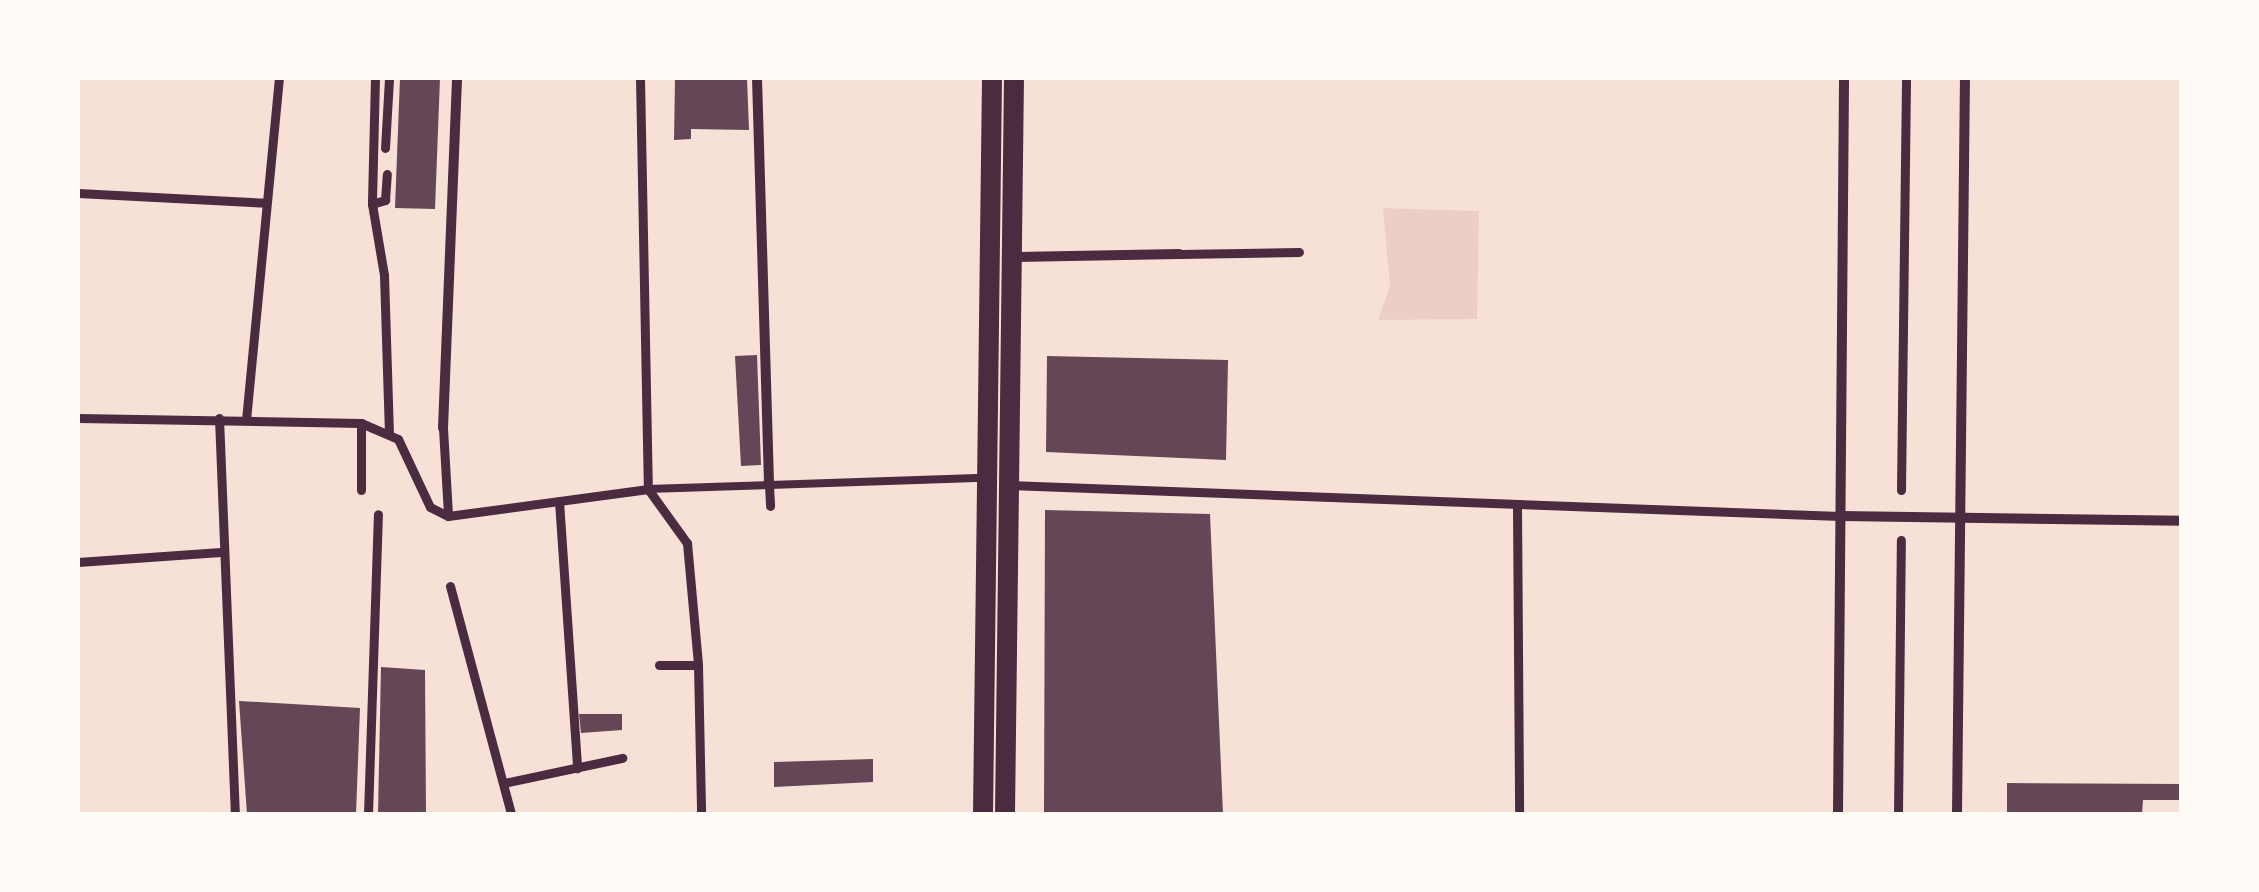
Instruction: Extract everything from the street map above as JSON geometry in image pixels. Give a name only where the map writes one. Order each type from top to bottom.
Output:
[{"type":"main road","points":[[983,814],[992,78]]},
{"type":"main road","points":[[1005,814],[1014,78]]},
{"type":"street","points":[[246,420],[279,78]]},
{"type":"street","points":[[375,78],[372,204],[384,276],[388,434]]},
{"type":"street","points":[[386,148],[388,78]]},
{"type":"street","points":[[448,516],[443,428],[457,78]]},
{"type":"street","points":[[640,78],[648,488],[687,543],[698,666],[701,814]]},
{"type":"street","points":[[757,78],[770,506]]},
{"type":"street","points":[[1838,814],[1844,78]]},
{"type":"street","points":[[1901,490],[1906,78]]},
{"type":"street","points":[[1957,814],[1964,78]]},
{"type":"street","points":[[372,204],[386,200],[387,174]]},
{"type":"street","points":[[78,193],[266,204]]},
{"type":"street","points":[[1013,256],[1298,252]]},
{"type":"street","points":[[78,418],[361,423],[388,434],[407,451],[430,507],[448,516],[648,488]]},
{"type":"street","points":[[219,418],[235,814]]},
{"type":"street","points":[[361,423],[361,490]]},
{"type":"street","points":[[986,478],[1009,485],[1517,506],[2182,521]]},
{"type":"street","points":[[559,501],[577,768]]},
{"type":"street","points":[[1517,506],[1519,814]]},
{"type":"street","points":[[368,814],[378,514]]},
{"type":"street","points":[[1898,814],[1900,540]]},
{"type":"street","points":[[78,562],[222,552]]},
{"type":"street","points":[[450,586],[511,814]]},
{"type":"street","points":[[658,665],[698,666]]},
{"type":"street","points":[[504,783],[622,758]]},
{"type":"lane","points":[[648,488],[986,478]]},
{"type":"shaded area","points":[[1383,208],[1479,211],[1477,319],[1378,320],[1390,286]]},
{"type":"building","points":[[400,78],[440,78],[435,209],[395,208]]},
{"type":"building","points":[[675,78],[747,78],[749,130],[691,129],[691,139],[674,140]]},
{"type":"building","points":[[757,355],[761,465],[741,466],[735,356]]},
{"type":"building","points":[[1047,356],[1228,360],[1226,460],[1046,452]]},
{"type":"building","points":[[1045,510],[1210,514],[1223,814],[1044,814]]},
{"type":"building","points":[[381,667],[425,670],[426,814],[378,814]]},
{"type":"building","points":[[239,701],[360,708],[356,814],[247,814]]},
{"type":"building","points":[[579,714],[622,714],[622,730],[581,733]]},
{"type":"building","points":[[873,759],[873,782],[774,787],[774,762]]},
{"type":"building","points":[[2007,783],[2182,784],[2182,800],[2143,800],[2142,814],[2007,814]]}]
